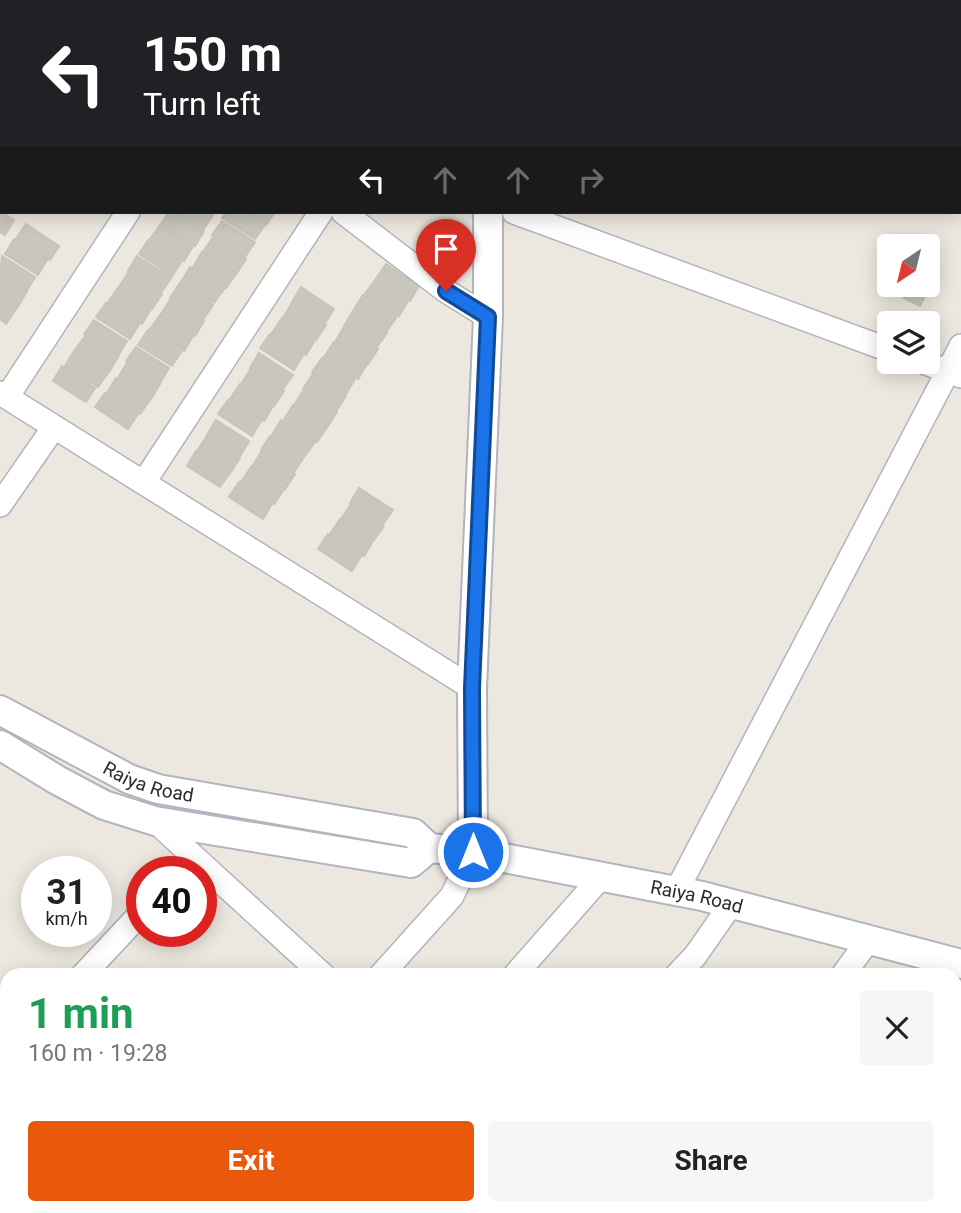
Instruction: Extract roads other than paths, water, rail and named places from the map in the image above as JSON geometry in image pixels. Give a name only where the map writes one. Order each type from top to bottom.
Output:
[{"type":"street","points":[[127,214],[3,395],[472,688]]},
{"type":"street","points":[[144,482],[320,214]]},
{"type":"street","points":[[346,214],[446,291],[488,317]]},
{"type":"street","points":[[387,968],[452,896],[473,852],[472,688],[488,317],[488,214]]},
{"type":"street","points":[[519,214],[877,346]]},
{"type":"street","points":[[677,891],[955,374],[961,346]]},
{"type":"street","points":[[0,505],[54,427]]},
{"type":"street","name":"Raiya Road","points":[[0,710],[129,779],[158,789],[413,832],[429,848],[473,852],[732,903],[870,938],[951,967]]},
{"type":"street","name":"Raiya Road","points":[[0,745],[104,805],[155,821],[411,863],[429,848]]},
{"type":"street","points":[[155,821],[181,856]]},
{"type":"street","points":[[521,968],[602,876]]},
{"type":"street","points":[[217,889],[310,968]]},
{"type":"street","points":[[684,968],[732,903]]},
{"type":"street","points":[[90,968],[126,929]]},
{"type":"street","points":[[848,968],[870,938]]}]
